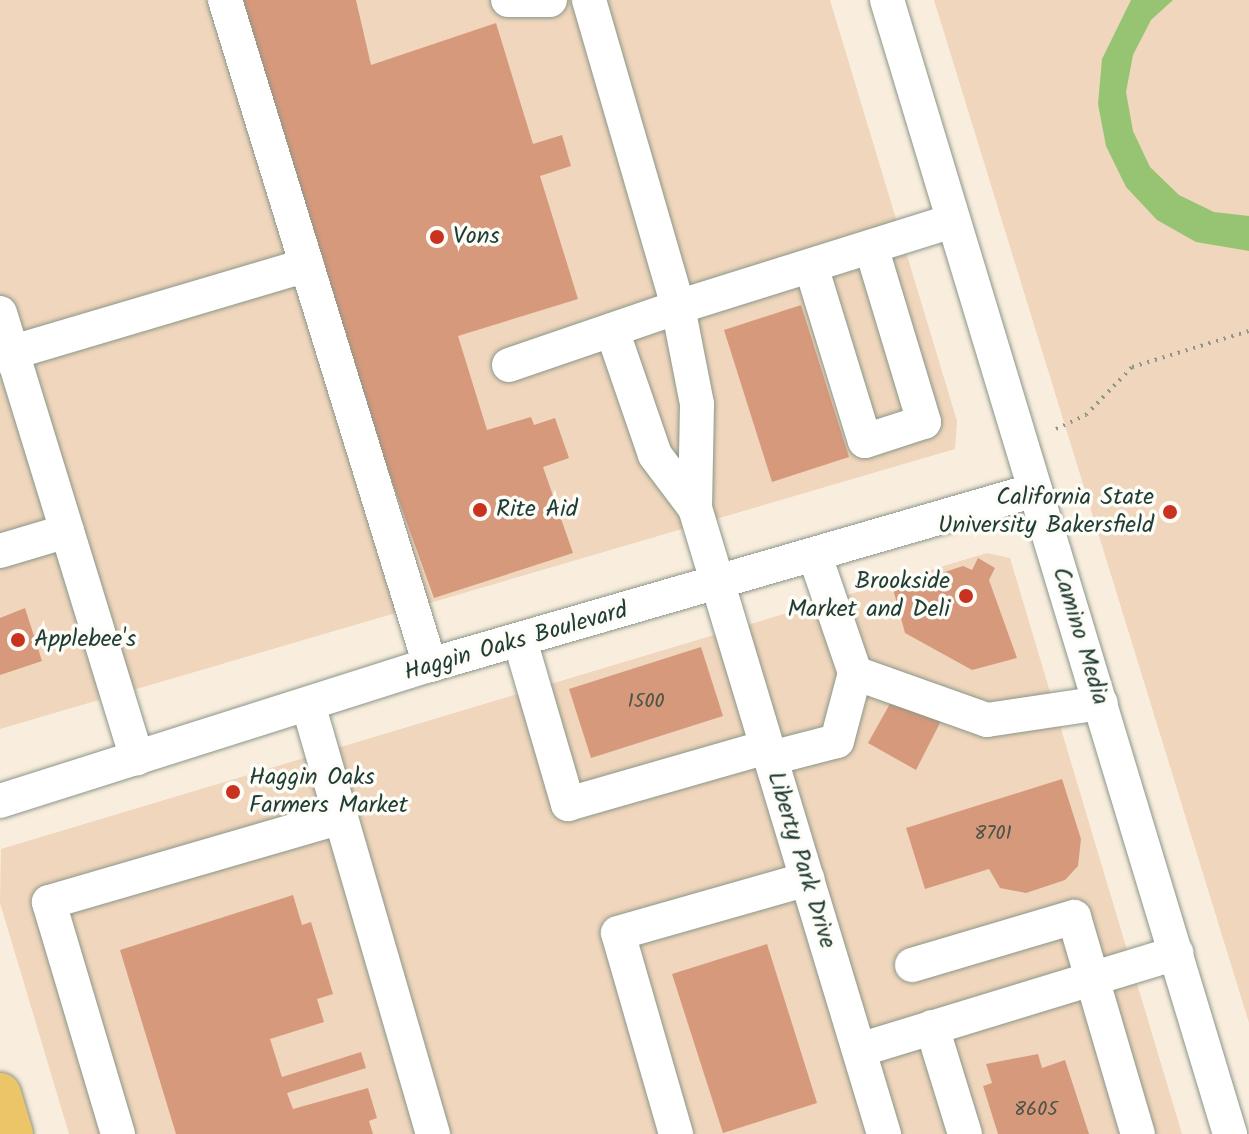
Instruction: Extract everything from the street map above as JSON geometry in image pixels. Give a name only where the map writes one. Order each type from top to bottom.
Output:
[{"type":"main road","points":[[0,1094],[12,1134]]},
{"type":"street","points":[[225,0],[430,665]]},
{"type":"street","points":[[508,0],[550,0]]},
{"type":"street","points":[[589,0],[678,307],[697,404],[695,508]]},
{"type":"street","name":"Camino Media","points":[[887,0],[1230,1134]]},
{"type":"street","points":[[509,365],[678,307],[953,221]]},
{"type":"street","points":[[811,266],[865,441],[924,422],[871,247]]},
{"type":"street","points":[[6,354],[307,265]]},
{"type":"street","points":[[0,313],[6,354],[67,531],[137,758]]},
{"type":"street","points":[[612,330],[655,455],[695,508]]},
{"type":"street","name":"Haggin Oaks Boulevard","points":[[0,801],[430,665],[719,585],[1035,490]]},
{"type":"street","name":"Liberty Park Drive","points":[[695,508],[859,1050],[878,1132]]},
{"type":"street","points":[[0,551],[67,531]]},
{"type":"street","points":[[520,640],[568,804],[769,753],[837,741],[855,673],[815,556]]},
{"type":"street","points":[[855,673],[987,720],[1101,703]]},
{"type":"street","points":[[308,704],[433,1134]]},
{"type":"street","points":[[118,1134],[49,902],[341,817]]},
{"type":"street","points":[[676,1134],[618,933],[807,879]]},
{"type":"street","points":[[912,965],[1074,917],[1138,1134]]},
{"type":"street","points":[[859,1050],[1176,953]]},
{"type":"street","points":[[932,1027],[965,1134]]},
{"type":"path","points":[[1056,429],[1086,415],[1132,367],[1249,331]]},
{"type":"shaded area","points":[[0,0],[830,0],[957,421],[955,449],[0,729]]},
{"type":"shaded area","name":"California State University Bakersfield","points":[[934,0],[1249,0],[1249,1023]]},
{"type":"shaded area","points":[[987,553],[1010,558],[1182,1134],[69,1134],[0,903],[1,849]]},
{"type":"green space","points":[[1131,0],[1173,0],[1151,20],[1133,55],[1126,92],[1133,131],[1150,167],[1179,195],[1214,212],[1249,216],[1249,251],[1196,242],[1157,220],[1126,187],[1106,146],[1098,104],[1102,59]]},
{"type":"building","name":"Vons","points":[[242,0],[356,0],[371,65],[496,23],[533,144],[562,135],[571,166],[540,176],[578,299],[458,336],[487,430],[531,417],[534,425],[555,418],[569,458],[543,467],[573,553],[434,598],[385,462]]},
{"type":"building","points":[[801,305],[849,457],[772,482],[724,330]]},
{"type":"building","points":[[978,558],[995,568],[989,580],[1017,658],[972,670],[905,633],[893,589],[963,566],[972,570]]},
{"type":"building","name":"Applebee's","points":[[25,608],[42,661],[0,675],[0,618]]},
{"type":"building","points":[[701,647],[723,716],[591,758],[569,689]]},
{"type":"building","points":[[896,693],[943,717],[916,770],[868,743]]},
{"type":"building","points":[[1062,779],[1081,839],[1078,866],[1065,880],[1026,893],[1000,888],[989,869],[925,889],[906,828]]},
{"type":"building","points":[[293,895],[302,925],[311,922],[333,994],[317,999],[324,1022],[270,1039],[282,1077],[361,1052],[366,1068],[287,1093],[293,1109],[368,1088],[377,1118],[369,1121],[373,1134],[176,1134],[120,950]]},
{"type":"building","points":[[767,944],[817,1103],[723,1133],[672,974]]},
{"type":"building","points":[[1038,1054],[1042,1068],[1065,1060],[1089,1134],[998,1134],[983,1086],[992,1083],[986,1064]]},
{"type":"place","name":"Vons","points":[[437,237]]},
{"type":"place","name":"Rite Aid","points":[[480,510]]},
{"type":"place","name":"California State University Bakersfield","points":[[1170,512]]},
{"type":"place","name":"Brookside Market and Deli","points":[[966,596]]},
{"type":"place","name":"Applebee's","points":[[18,640]]},
{"type":"place","name":"Haggin Oaks Farmers Market","points":[[233,792]]}]
